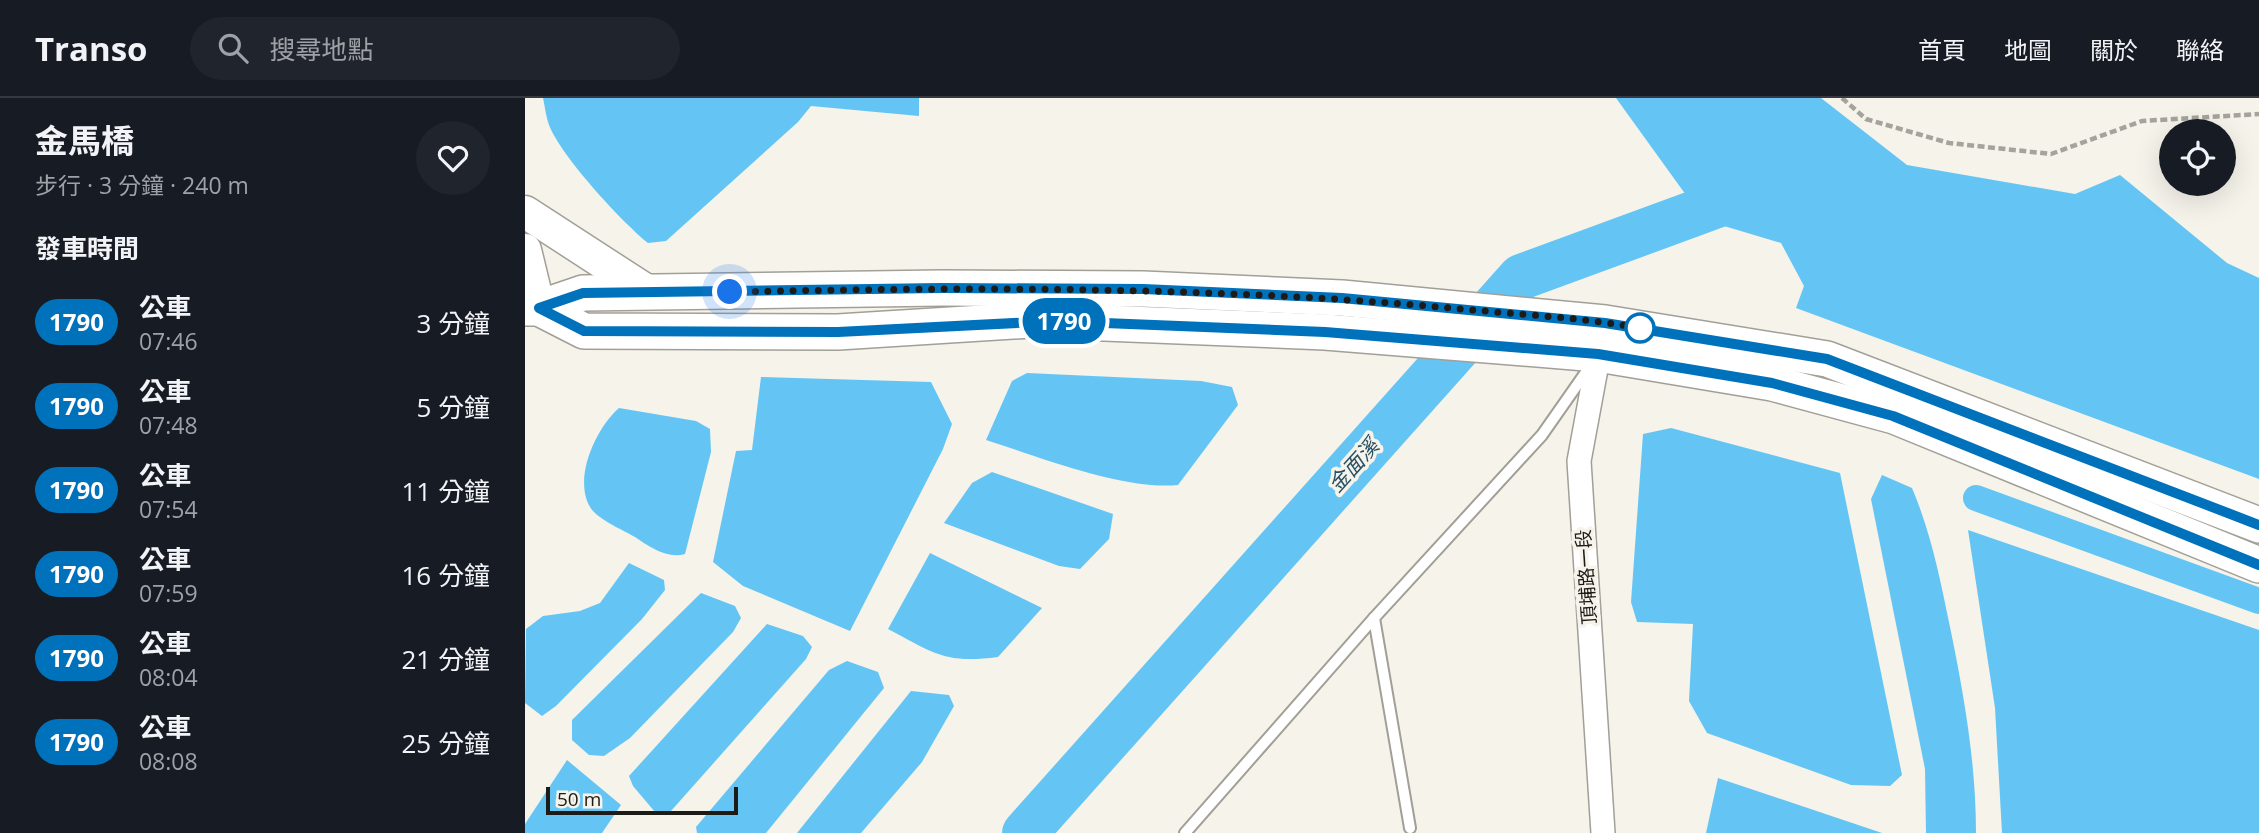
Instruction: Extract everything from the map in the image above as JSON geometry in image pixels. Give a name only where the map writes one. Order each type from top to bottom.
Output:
[{"type":"main road","points":[[532,308],[583,293],[942,288],[1130,289],[1342,298],[1602,338],[1827,359],[2259,525]]},
{"type":"main road","points":[[532,308],[584,331],[838,332],[1030,320],[1325,332],[1564,351],[1602,338],[1893,416],[2259,565]]},
{"type":"street","points":[[525,212],[650,293]]},
{"type":"street","points":[[525,250],[532,308]]},
{"type":"street","name":"頂埔路一段","points":[[1602,338],[1579,461],[1603,833]]},
{"type":"lane","points":[[1185,833],[1374,618],[1542,435],[1602,338]]},
{"type":"lane","points":[[1374,618],[1410,828]]},
{"type":"path","points":[[1842,98],[1866,119],[1949,143],[2051,154],[2142,121],[2259,114]]},
{"type":"water","points":[[543,98],[919,98],[919,116],[811,106],[798,122],[666,241],[648,243],[623,220],[578,170],[549,125]]},
{"type":"water","points":[[1616,98],[1821,98],[1907,165],[2075,194],[2120,175],[2227,263],[2259,278],[2259,479],[1796,308],[1804,286],[1781,243],[1704,220]]},
{"type":"water","points":[[1027,373],[1201,381],[1232,387],[1238,405],[1178,485],[1132,482],[1081,471],[986,440],[1012,381]]},
{"type":"water","points":[[761,377],[931,382],[952,424],[943,449],[850,631],[743,586],[713,562],[736,451],[752,450]]},
{"type":"water","points":[[619,408],[696,421],[710,429],[711,452],[685,554],[672,555],[653,548],[604,520],[590,507],[584,482],[589,454],[602,428]]},
{"type":"water","points":[[1671,428],[1840,473],[1902,775],[1890,786],[1851,785],[1707,733],[1689,701],[1693,624],[1637,622],[1631,602],[1643,434]]},
{"type":"water","points":[[992,472],[1113,514],[1109,539],[1080,569],[1059,566],[944,523],[972,483]]},
{"type":"water","points":[[1882,475],[1912,488],[1934,556],[1968,729],[1976,833],[1926,833],[1925,769],[1871,499]]},
{"type":"water","points":[[1968,530],[2259,630],[2259,833],[2002,833],[1995,708]]},
{"type":"water","points":[[930,553],[1042,608],[998,657],[952,658],[917,644],[888,629]]},
{"type":"water","points":[[629,563],[664,580],[665,590],[642,619],[556,706],[542,716],[525,703],[526,629],[543,616],[580,611],[600,603]]},
{"type":"water","points":[[701,593],[735,606],[741,618],[733,632],[630,738],[604,756],[589,755],[572,740],[572,720]]},
{"type":"water","points":[[767,624],[803,636],[812,647],[806,659],[671,811],[655,812],[633,786],[629,776]]},
{"type":"water","points":[[847,661],[878,672],[884,688],[766,833],[697,833],[696,827],[829,670]]},
{"type":"water","points":[[911,691],[949,695],[954,706],[922,762],[861,833],[797,833]]},
{"type":"water","points":[[567,760],[621,805],[602,833],[525,833],[525,824]]},
{"type":"water","points":[[1718,778],[1882,833],[1706,833]]},
{"type":"waterway","name":"金面溪","points":[[1025,833],[1521,277],[1747,194]]},
{"type":"waterway","points":[[1976,498],[2259,601]]},
{"type":"bus line","name":"1790","points":[[2259,525],[1827,359],[1605,323],[1342,298],[1143,289],[942,288],[583,293],[539,308],[584,331],[838,332],[1030,320],[1325,332],[1598,354],[1772,383],[1893,416],[2259,565]]},
{"type":"route","points":[[730,292],[942,288],[1143,289],[1342,298],[1640,328]]}]
